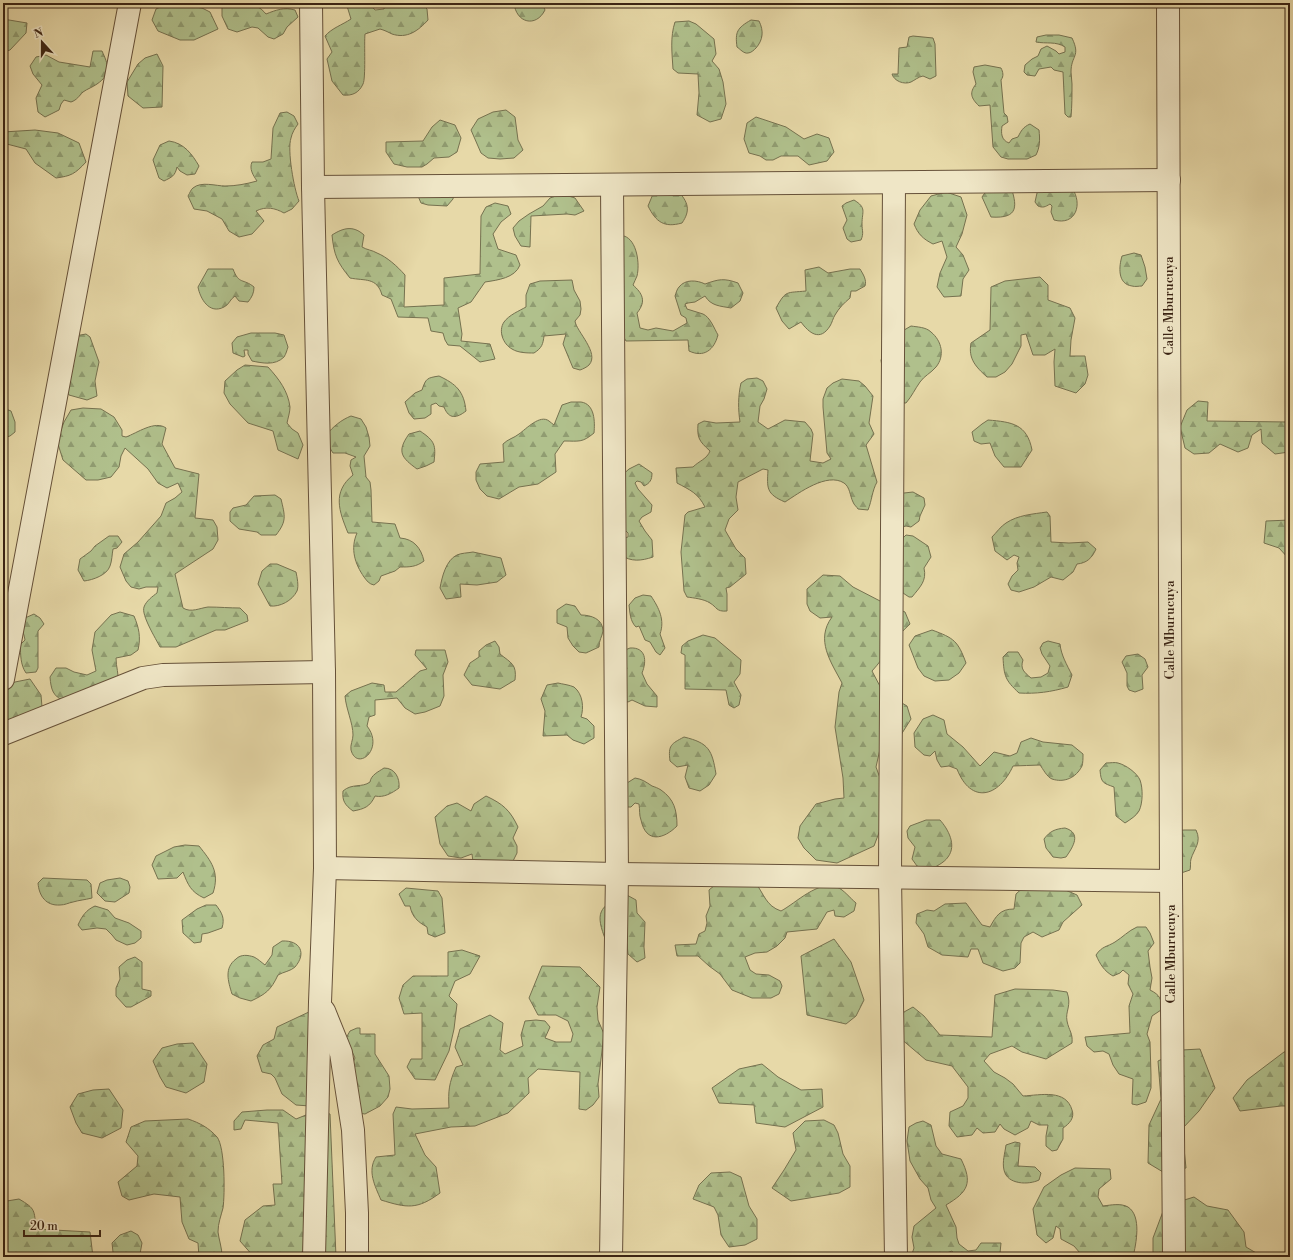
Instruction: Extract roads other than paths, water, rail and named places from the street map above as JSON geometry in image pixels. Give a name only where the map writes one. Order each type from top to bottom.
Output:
[{"type":"street","points":[[3,679],[130,3]]},
{"type":"street","points":[[311,3],[324,672],[325,868],[320,1002],[314,1257]]},
{"type":"street","name":"Calle Mburucuya","points":[[1168,3],[1171,881],[1174,1257]]},
{"type":"street","points":[[314,187],[1169,180]]},
{"type":"street","points":[[894,183],[890,878],[896,1257]]},
{"type":"street","points":[[611,1257],[618,874],[612,185]]},
{"type":"street","points":[[3,734],[143,678],[163,675],[324,672]]},
{"type":"street","points":[[325,868],[618,874],[1171,881]]},
{"type":"street","points":[[320,1002],[341,1053],[353,1130],[357,1213],[357,1257]]}]
